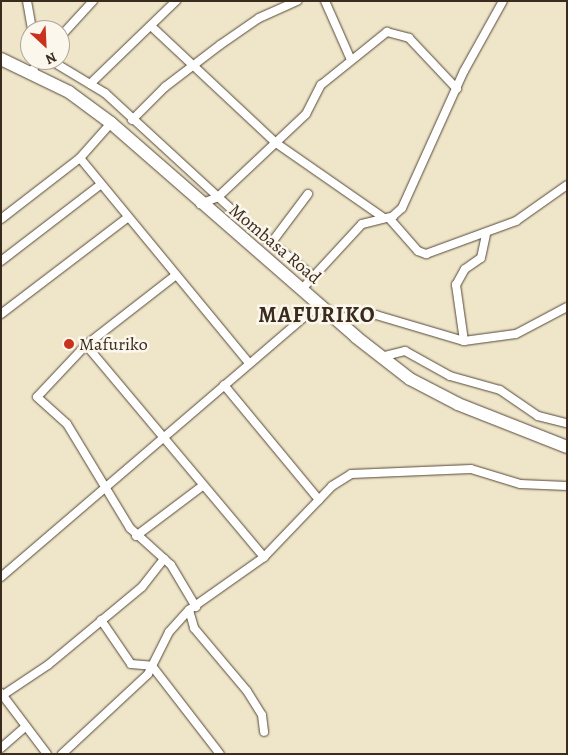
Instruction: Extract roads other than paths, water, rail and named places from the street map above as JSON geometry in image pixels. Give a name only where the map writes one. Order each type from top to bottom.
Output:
[{"type":"highway","name":"Mombasa Road","points":[[1,59],[32,72],[69,92],[111,123],[200,204],[381,357],[458,404],[567,447]]},
{"type":"street","points":[[27,1],[30,20]]},
{"type":"street","points":[[70,26],[93,1]]},
{"type":"street","points":[[90,84],[176,1]]},
{"type":"street","points":[[132,120],[192,65],[259,18],[297,1]]},
{"type":"street","points":[[325,1],[351,60]]},
{"type":"street","points":[[302,289],[362,224],[387,218],[402,208],[415,185],[457,89],[503,1]]},
{"type":"street","points":[[151,26],[276,143],[387,218],[422,254],[486,235],[516,221],[567,185]]},
{"type":"street","points":[[200,204],[218,197],[306,114],[321,85],[387,32],[395,32],[409,38],[457,89]]},
{"type":"street","points":[[67,70],[90,84],[218,197],[313,276]]},
{"type":"street","points":[[1,219],[80,158],[111,123]]},
{"type":"street","points":[[80,158],[100,185],[249,363]]},
{"type":"street","points":[[1,261],[100,185]]},
{"type":"street","points":[[272,242],[308,194]]},
{"type":"street","points":[[1,314],[128,218]]},
{"type":"street","points":[[464,341],[456,285],[465,269],[482,258],[486,235]]},
{"type":"street","points":[[176,275],[86,344],[37,397],[67,424],[136,536],[164,559],[193,608],[194,628],[247,691],[262,715],[264,732]]},
{"type":"street","points":[[1,577],[319,304]]},
{"type":"street","points":[[335,318],[376,315],[464,341],[516,334],[567,307]]},
{"type":"street","points":[[86,344],[201,487],[264,557]]},
{"type":"street","points":[[381,357],[405,351],[450,376],[500,390],[538,416],[567,423]]},
{"type":"street","points":[[224,385],[319,500]]},
{"type":"street","points":[[62,754],[152,666],[169,632],[193,608],[264,557],[332,486],[355,473],[471,469],[520,484],[567,486]]},
{"type":"street","points":[[136,536],[201,487]]},
{"type":"street","points":[[47,754],[2,694],[142,587],[164,559]]},
{"type":"street","points":[[101,620],[131,664],[152,666],[220,754]]},
{"type":"street","points":[[1,748],[26,726]]},
{"type":"place","name":"Mafuriko","points":[[69,344]]},
{"type":"district","name":"MAFURIKO","points":[[317,316]]}]
